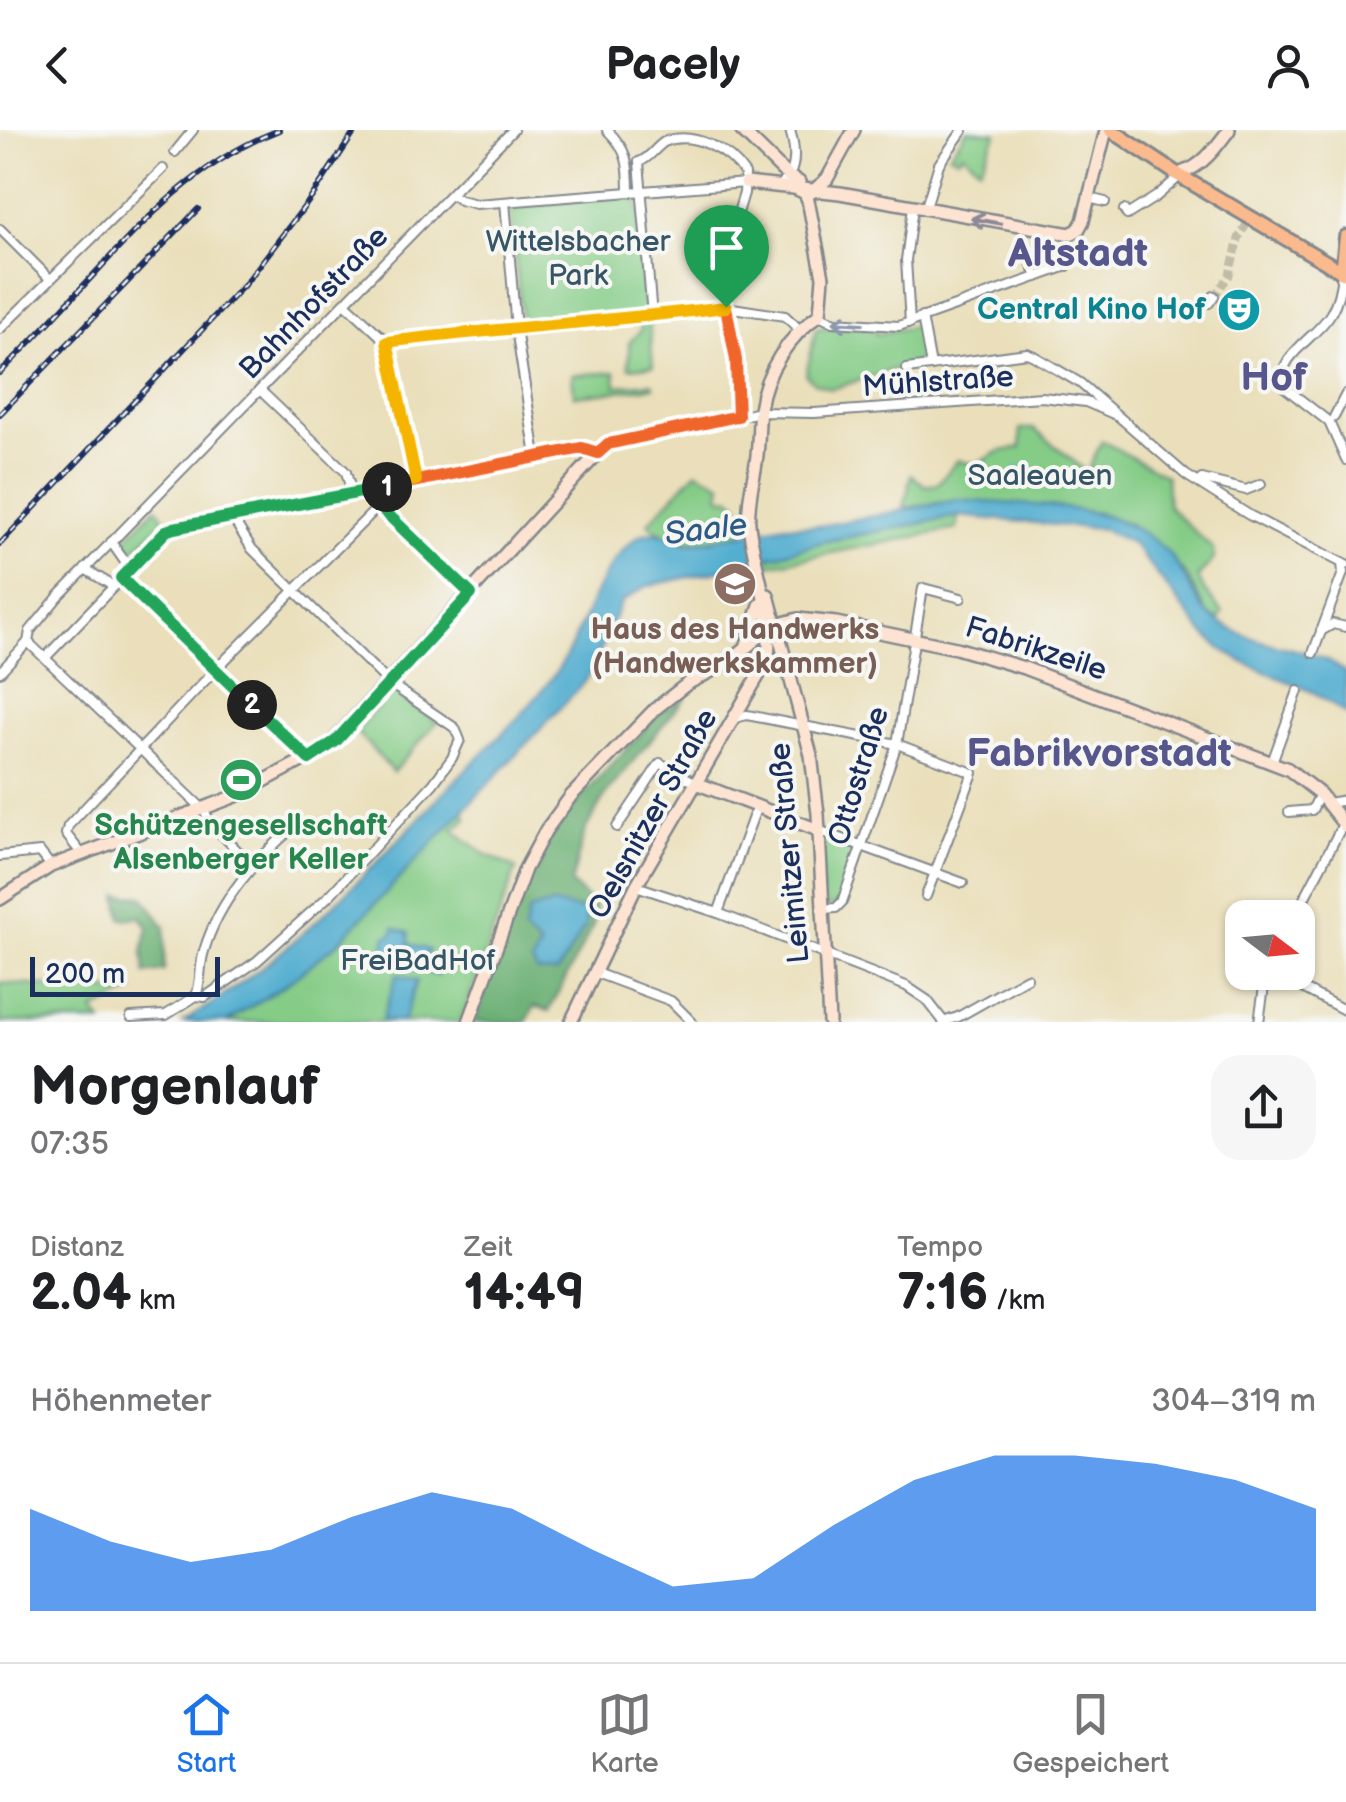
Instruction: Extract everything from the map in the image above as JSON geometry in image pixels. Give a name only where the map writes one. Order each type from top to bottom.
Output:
[{"type":"main road","points":[[1108,130],[1200,185],[1249,220],[1345,273],[1346,238]]},
{"type":"street","points":[[175,152],[193,130]]},
{"type":"street","name":"Bahnhofstraße","points":[[0,672],[28,642],[40,616],[513,130]]},
{"type":"street","points":[[607,130],[625,150],[629,192]]},
{"type":"street","points":[[740,130],[790,183]]},
{"type":"street","points":[[790,130],[795,153],[790,183]]},
{"type":"street","points":[[836,623],[780,608],[766,594],[750,528],[760,412],[774,368],[799,330],[819,315],[823,277],[814,231],[814,193],[854,130]]},
{"type":"street","points":[[910,323],[906,260],[919,209],[940,164],[963,130]]},
{"type":"street","points":[[451,194],[466,202],[505,202],[790,183],[814,193],[840,193],[1047,232],[1074,232],[1086,212],[1108,130]]},
{"type":"street","points":[[1124,210],[1127,215],[1190,170],[1230,130]]},
{"type":"street","points":[[628,160],[646,160],[663,142],[694,136],[718,147],[742,169],[746,184],[726,245],[726,307],[736,360],[738,416]]},
{"type":"street","points":[[1200,185],[1203,160]]},
{"type":"street","points":[[639,162],[652,316]]},
{"type":"street","points":[[0,328],[163,168]]},
{"type":"street","points":[[830,172],[830,188],[840,193]]},
{"type":"street","points":[[1089,198],[1105,202]]},
{"type":"street","points":[[505,202],[516,328],[536,456]]},
{"type":"street","points":[[0,228],[50,278]]},
{"type":"street","points":[[1029,256],[1037,276]]},
{"type":"street","points":[[819,315],[832,322],[883,326],[910,323],[1066,266]]},
{"type":"street","points":[[1345,273],[1331,314],[1282,370],[1283,386],[1323,416],[1333,428],[1346,460]]},
{"type":"street","points":[[346,304],[387,342],[416,480]]},
{"type":"street","points":[[387,342],[726,307],[785,316],[799,330]]},
{"type":"street","points":[[922,317],[931,366]]},
{"type":"street","points":[[907,370],[1027,353],[1034,356],[1080,383],[1175,468],[1249,516],[1344,564],[1312,653]]},
{"type":"street","points":[[261,391],[346,472],[352,494]]},
{"type":"street","points":[[1334,417],[1346,394]]},
{"type":"street","name":"Mühlstraße","points":[[45,658],[166,531],[536,456],[582,448],[598,453],[608,444],[760,412],[1042,397],[1086,402],[1116,414]]},
{"type":"street","points":[[1323,416],[1346,424]]},
{"type":"street","points":[[0,898],[51,866],[204,810],[309,759],[336,741],[598,453]]},
{"type":"street","points":[[1175,468],[1242,490],[1254,490],[1262,484]]},
{"type":"street","points":[[376,489],[379,506],[471,594]]},
{"type":"street","points":[[81,852],[66,829],[379,506]]},
{"type":"street","points":[[130,1017],[166,1015],[196,996],[205,998],[298,926],[433,784],[460,743],[460,732],[390,683],[252,548],[232,517]]},
{"type":"street","points":[[111,542],[130,568]]},
{"type":"street","points":[[86,568],[113,586]]},
{"type":"street","points":[[121,578],[309,759]]},
{"type":"street","name":"Ottostraße","points":[[821,908],[840,905],[897,744],[923,588],[961,598]]},
{"type":"street","points":[[738,655],[754,630],[766,594]]},
{"type":"street","name":"Leimitzer Straße","points":[[766,594],[772,627],[805,728],[818,830],[829,1022]]},
{"type":"street","name":"Fabrikzeile","points":[[772,627],[798,619],[836,623],[994,657],[1294,772],[1324,799],[1344,826]]},
{"type":"street","points":[[1320,631],[1329,625],[1346,627]]},
{"type":"street","points":[[470,1022],[525,869],[546,830],[572,796],[656,709],[687,684],[738,655],[772,627]]},
{"type":"street","name":"Oelsnitzer Straße","points":[[571,1022],[636,886],[768,661],[772,627]]},
{"type":"street","points":[[28,642],[204,810],[210,822],[252,866]]},
{"type":"street","points":[[1272,762],[1298,690]]},
{"type":"street","points":[[735,718],[748,715],[897,744],[974,772],[926,896]]},
{"type":"street","points":[[617,827],[660,763],[696,784],[963,883]]},
{"type":"street","points":[[1289,812],[1312,810],[1324,799],[1346,800]]},
{"type":"street","points":[[718,913],[757,806]]},
{"type":"street","points":[[196,996],[209,934],[234,890],[252,866],[295,826]]},
{"type":"street","points":[[1304,900],[1344,826]]},
{"type":"street","points":[[0,856],[40,852],[51,866]]},
{"type":"street","points":[[636,886],[718,913],[906,986],[927,1000],[944,1022],[1027,978]]},
{"type":"street","points":[[596,973],[671,1002],[692,1022]]},
{"type":"street","points":[[1258,1022],[1265,990]]},
{"type":"street","points":[[1305,990],[1346,1011]]},
{"type":"green space","points":[[967,130],[997,133],[980,168],[963,153],[958,158],[950,154]]},
{"type":"green space","name":"Wittelsbacher Park","points":[[637,194],[647,314],[522,325],[510,207]]},
{"type":"green space","points":[[649,322],[653,366],[629,368],[629,343],[641,330],[641,323]]},
{"type":"green space","points":[[916,326],[921,329],[926,363],[832,389],[814,383],[806,375],[816,328],[875,328],[876,334]]},
{"type":"green space","points":[[615,372],[616,386],[653,383],[654,387],[574,396],[572,375]]},
{"type":"green space","name":"Saaleauen","points":[[1020,429],[1034,429],[1087,472],[1102,441],[1166,476],[1168,506],[1213,549],[1214,559],[1198,577],[1223,613],[1219,620],[1209,616],[1185,573],[1128,523],[1098,513],[958,500],[904,508],[911,475],[926,486],[937,484],[958,460],[978,463],[999,452],[1021,448]]},
{"type":"green space","points":[[697,471],[722,484],[720,497],[732,498],[739,505],[743,533],[681,540],[648,523]]},
{"type":"green space","points":[[156,507],[166,521],[129,554],[123,541]]},
{"type":"green space","points":[[958,516],[957,529],[742,570],[736,567],[822,542]]},
{"type":"green space","points":[[392,692],[437,722],[393,772],[356,731]]},
{"type":"green space","points":[[686,697],[606,794],[585,830],[571,884],[596,907],[593,925],[549,1011],[535,1006],[526,1022],[474,1022],[523,881],[554,826],[660,713]]},
{"type":"green space","name":"FreiBadHof","points":[[464,810],[466,819],[453,830],[485,854],[516,869],[461,1022],[227,1022],[286,984],[338,943]]},
{"type":"green space","points":[[818,831],[860,847],[837,905],[822,908]]},
{"type":"green space","points":[[118,895],[143,896],[165,927],[164,971],[145,974],[143,952],[148,927],[141,917],[122,919]]},
{"type":"green space","points":[[0,983],[132,992],[94,1011],[102,1022],[0,1022]]},
{"type":"water","points":[[958,500],[1042,505],[1098,514],[1148,536],[1175,561],[1212,617],[1248,637],[1316,656],[1346,673],[1346,714],[1315,693],[1240,661],[1220,648],[1203,633],[1132,543],[1101,529],[958,516],[822,542],[736,567],[647,586],[621,602],[582,685],[338,943],[286,984],[227,1022],[183,1022],[257,971],[325,913],[517,718],[565,658],[608,569],[642,534],[655,533],[690,544],[786,525],[820,526]]},
{"type":"water","points":[[552,904],[586,911],[585,927],[557,973],[538,972],[532,963],[540,946],[524,932],[529,911]]},
{"type":"water","points":[[394,928],[409,933],[409,944],[429,950],[422,967],[437,975],[401,966],[404,952],[393,956],[383,952],[386,936],[392,935]]},
{"type":"water","points":[[397,974],[417,981],[403,1022],[382,1020]]},
{"type":"waterway","points":[[1017,468],[1027,470]]},
{"type":"tunnel","points":[[1214,296],[1229,276],[1239,237],[1248,222]]},
{"type":"railway","points":[[0,373],[165,202],[218,162],[279,130]]},
{"type":"railway","points":[[0,544],[245,284],[311,198],[356,130]]},
{"type":"railway","points":[[0,414],[198,209]]},
{"type":"place","name":"Central Kino Hof","points":[[1239,310]]},
{"type":"place","name":"Haus des Handwerks (Handwerkskammer)","points":[[735,584]]},
{"type":"place","name":"Schützengesellschaft Alsenberger Keller","points":[[241,780]]},
{"type":"district","name":"Altstadt","points":[[1078,254]]},
{"type":"district","name":"Hof","points":[[1274,378]]},
{"type":"district","name":"Fabrikvorstadt","points":[[1099,754]]},
{"type":"route","points":[[726,307],[387,342],[416,480],[376,489],[379,506],[471,594],[336,741],[309,759],[121,578],[166,531],[174,528],[404,484],[536,456],[582,448],[598,453],[608,444],[738,416],[736,360],[726,307]]},
{"type":"water label","name":"Saale","points":[[706,530]]}]
